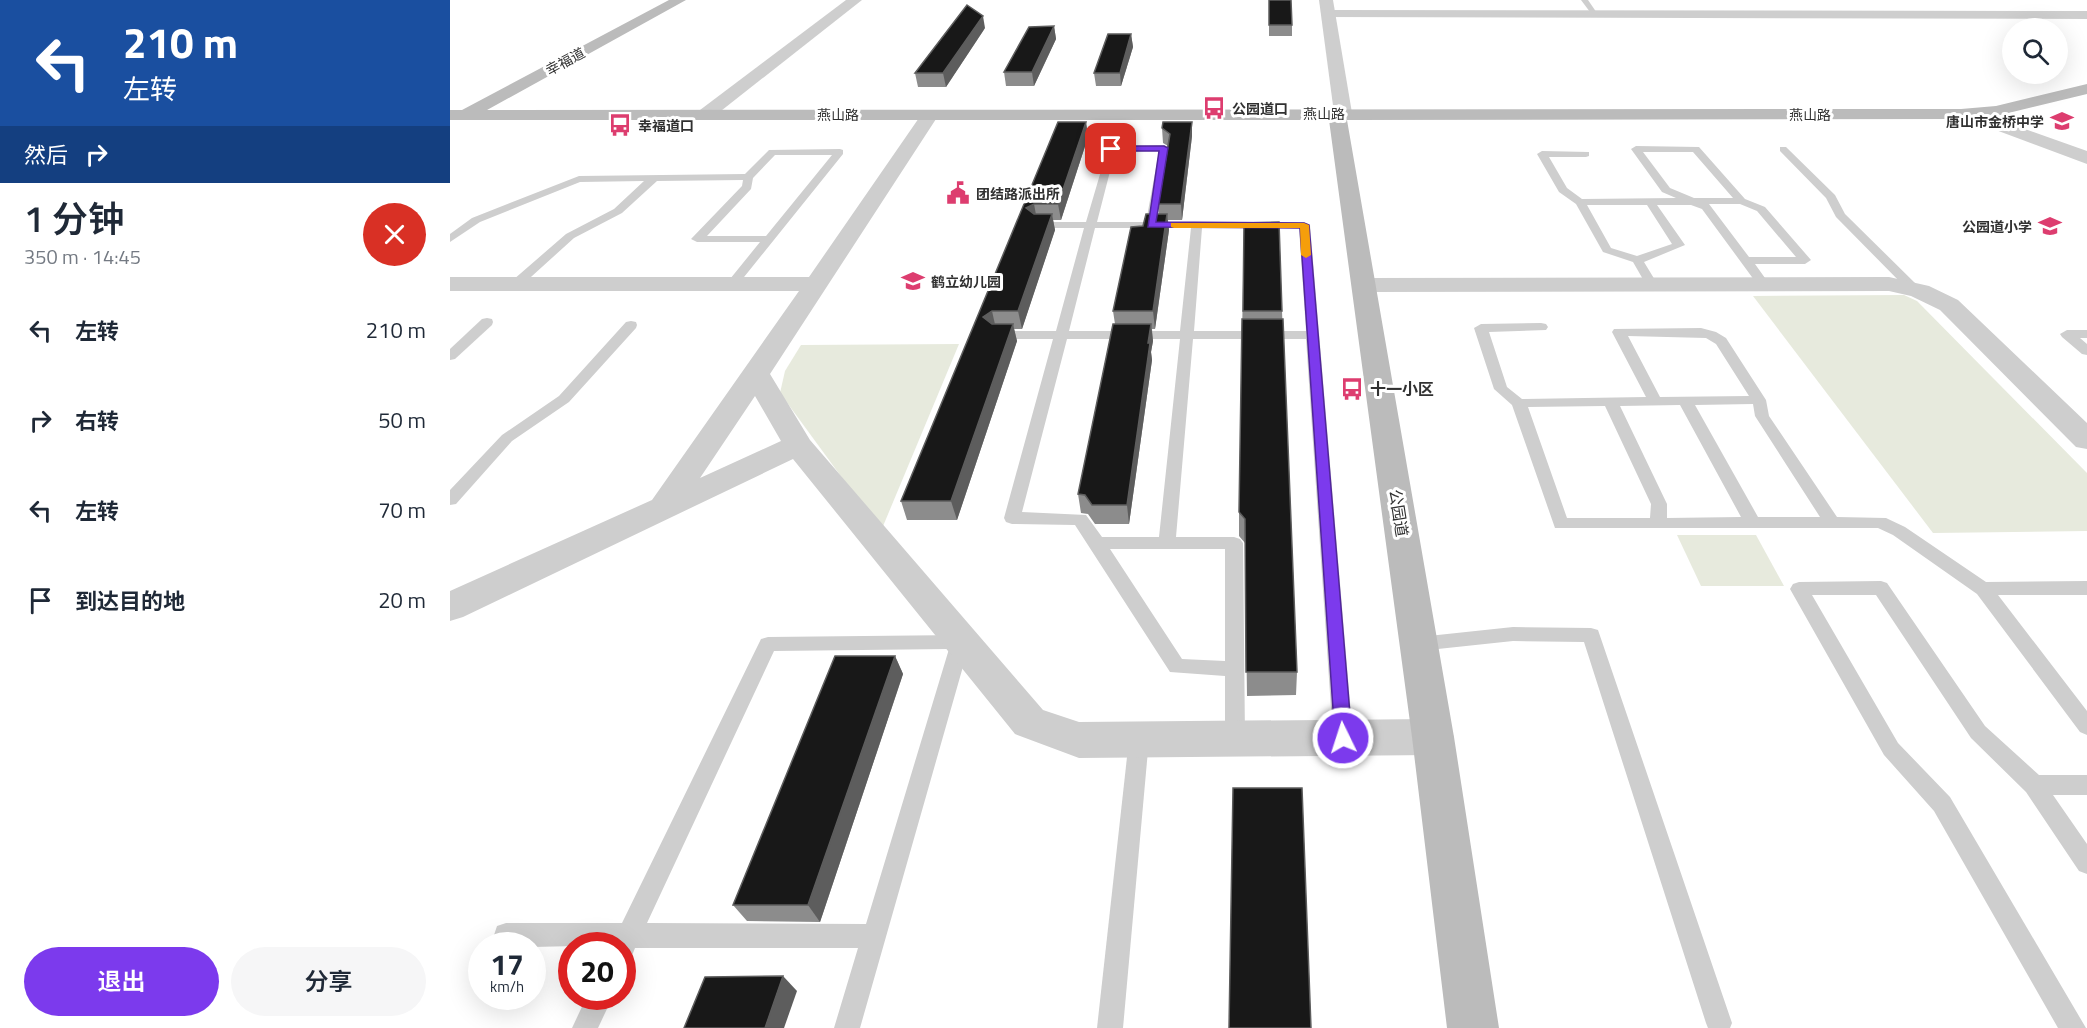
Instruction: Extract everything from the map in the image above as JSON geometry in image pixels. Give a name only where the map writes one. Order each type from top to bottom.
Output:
[{"type":"main road","name":"幸福道","points":[[453,116],[668,0]]},
{"type":"main road","name":"幸福道","points":[[453,116],[679,0]]},
{"type":"main road","name":"燕山路","points":[[453,116],[927,119],[1961,114],[1996,111],[2087,89]]},
{"type":"main road","name":"燕山路","points":[[453,116],[706,114],[1983,119],[2087,96]]},
{"type":"main road","name":"公园道","points":[[1340,116],[1433,737],[1473,1028]]},
{"type":"street","points":[[706,114],[855,0]]},
{"type":"street","points":[[1327,7],[1596,14],[2087,15]]},
{"type":"street","name":"公园道","points":[[1327,7],[1340,116]]},
{"type":"street","points":[[663,508],[927,119]]},
{"type":"street","points":[[1983,119],[2087,158]]},
{"type":"street","points":[[450,284],[816,284]]},
{"type":"street","points":[[1364,285],[1889,284],[1912,287],[1949,305],[2087,440]]},
{"type":"street","points":[[756,374],[798,445],[1029,722],[1079,740],[1433,737]]},
{"type":"street","points":[[450,607],[798,445]]},
{"type":"lane","points":[[1584,0],[1596,14]]},
{"type":"lane","points":[[1151,225],[1164,148],[1111,149],[1012,518],[1080,519],[1177,668],[1233,669]]},
{"type":"lane","points":[[1741,201],[1696,149],[1636,149],[1666,190],[1706,207],[1764,285]]},
{"type":"lane","points":[[1783,149],[1831,197],[1840,215],[1912,287]]},
{"type":"lane","points":[[732,284],[769,240],[840,152],[772,152],[748,177],[747,187],[697,239],[769,240]]},
{"type":"lane","points":[[1586,154],[1542,154],[1563,190],[1580,202],[1607,250],[1637,260],[1679,245],[1650,202]]},
{"type":"lane","points":[[450,239],[476,220],[579,179],[748,177]]},
{"type":"lane","points":[[517,284],[570,236],[618,211],[654,178]]},
{"type":"lane","points":[[1580,202],[1741,201],[1761,209],[1805,260],[1746,261]]},
{"type":"lane","points":[[1037,225],[1304,225],[1343,738]]},
{"type":"lane","points":[[1167,543],[1197,225]]},
{"type":"lane","points":[[1637,260],[1652,285]]},
{"type":"lane","points":[[450,356],[487,322]]},
{"type":"lane","points":[[450,500],[507,438],[564,399],[631,326]]},
{"type":"lane","points":[[1541,327],[1481,328],[1501,389],[1519,403],[1561,524],[1880,522],[1899,531],[1983,589],[2087,726]]},
{"type":"lane","points":[[1656,402],[1619,332],[1701,332],[1721,341],[1760,400],[1762,416],[1831,521]]},
{"type":"lane","points":[[2087,334],[2067,334],[2087,351]]},
{"type":"lane","points":[[996,335],[1312,336]]},
{"type":"lane","points":[[1519,403],[1760,400]]},
{"type":"lane","points":[[1685,401],[1752,522]]},
{"type":"lane","points":[[1611,403],[1659,504],[1658,522]]},
{"type":"lane","points":[[1097,543],[1234,543],[1234,739]]},
{"type":"lane","points":[[2073,1028],[1942,804],[1891,749],[1799,589],[1881,588],[1978,732],[2034,785],[2087,863]]},
{"type":"lane","points":[[1983,589],[2087,588]]},
{"type":"lane","points":[[1419,644],[1513,634],[1591,635],[1719,1023]]},
{"type":"lane","points":[[631,932],[768,644],[962,642],[847,1028]]},
{"type":"lane","points":[[1110,1028],[1139,739]]},
{"type":"lane","points":[[2034,785],[2087,785]]},
{"type":"lane","points":[[636,943],[874,936]]},
{"type":"lane","points":[[585,1028],[593,1010]]},
{"type":"shaded area","points":[[1904,295],[1917,301],[2087,473],[2087,531],[1933,533],[1753,296]]},
{"type":"shaded area","points":[[959,344],[881,531],[780,393],[785,371],[801,345]]},
{"type":"shaded area","points":[[1677,535],[1756,535],[1784,586],[1701,586]]},
{"type":"building","points":[[1269,0],[1291,0],[1292,25],[1269,25]]},
{"type":"building","points":[[967,5],[983,16],[943,73],[915,73]]},
{"type":"building","points":[[1054,26],[1032,72],[1004,72],[1029,27]]},
{"type":"building","points":[[1108,34],[1131,34],[1120,73],[1094,73]]},
{"type":"building","points":[[1058,122],[1086,122],[1058,204],[1034,204],[1026,208],[1034,214],[1052,214],[1018,311],[992,311],[983,317],[992,324],[1013,324],[951,501],[901,501]]},
{"type":"building","points":[[1163,122],[1192,122],[1181,204],[1158,204],[1170,134],[1162,128]]},
{"type":"building","points":[[1146,214],[1167,214],[1153,311],[1113,311],[1131,227],[1143,226]]},
{"type":"building","points":[[1279,222],[1282,311],[1243,311],[1244,223]]},
{"type":"building","points":[[1242,319],[1283,319],[1297,672],[1246,672],[1245,519],[1239,512]]},
{"type":"building","points":[[1113,324],[1151,324],[1148,343],[1150,343],[1127,505],[1092,505],[1085,495],[1078,494]]},
{"type":"building","points":[[835,656],[895,656],[808,905],[733,905]]},
{"type":"building","points":[[1233,788],[1302,788],[1311,1028],[1229,1028]]},
{"type":"building","points":[[783,976],[765,1028],[684,1028],[705,977]]},
{"type":"slow traffic","points":[[1174,225],[1304,225],[1306,255]]},
{"type":"place","name":"公园道口","points":[[1214,108]]},
{"type":"place","name":"唐山市金桥中学","points":[[2062,121]]},
{"type":"place","name":"幸福道口","points":[[620,125]]},
{"type":"place","name":"团结路派出所","points":[[958,193]]},
{"type":"place","name":"公园道小学","points":[[2050,226]]},
{"type":"place","name":"鹤立幼儿园","points":[[913,281]]},
{"type":"place","name":"十一小区","points":[[1352,389]]},
{"type":"route","points":[[1111,149],[1164,148],[1151,225],[1304,225],[1343,738]]}]
